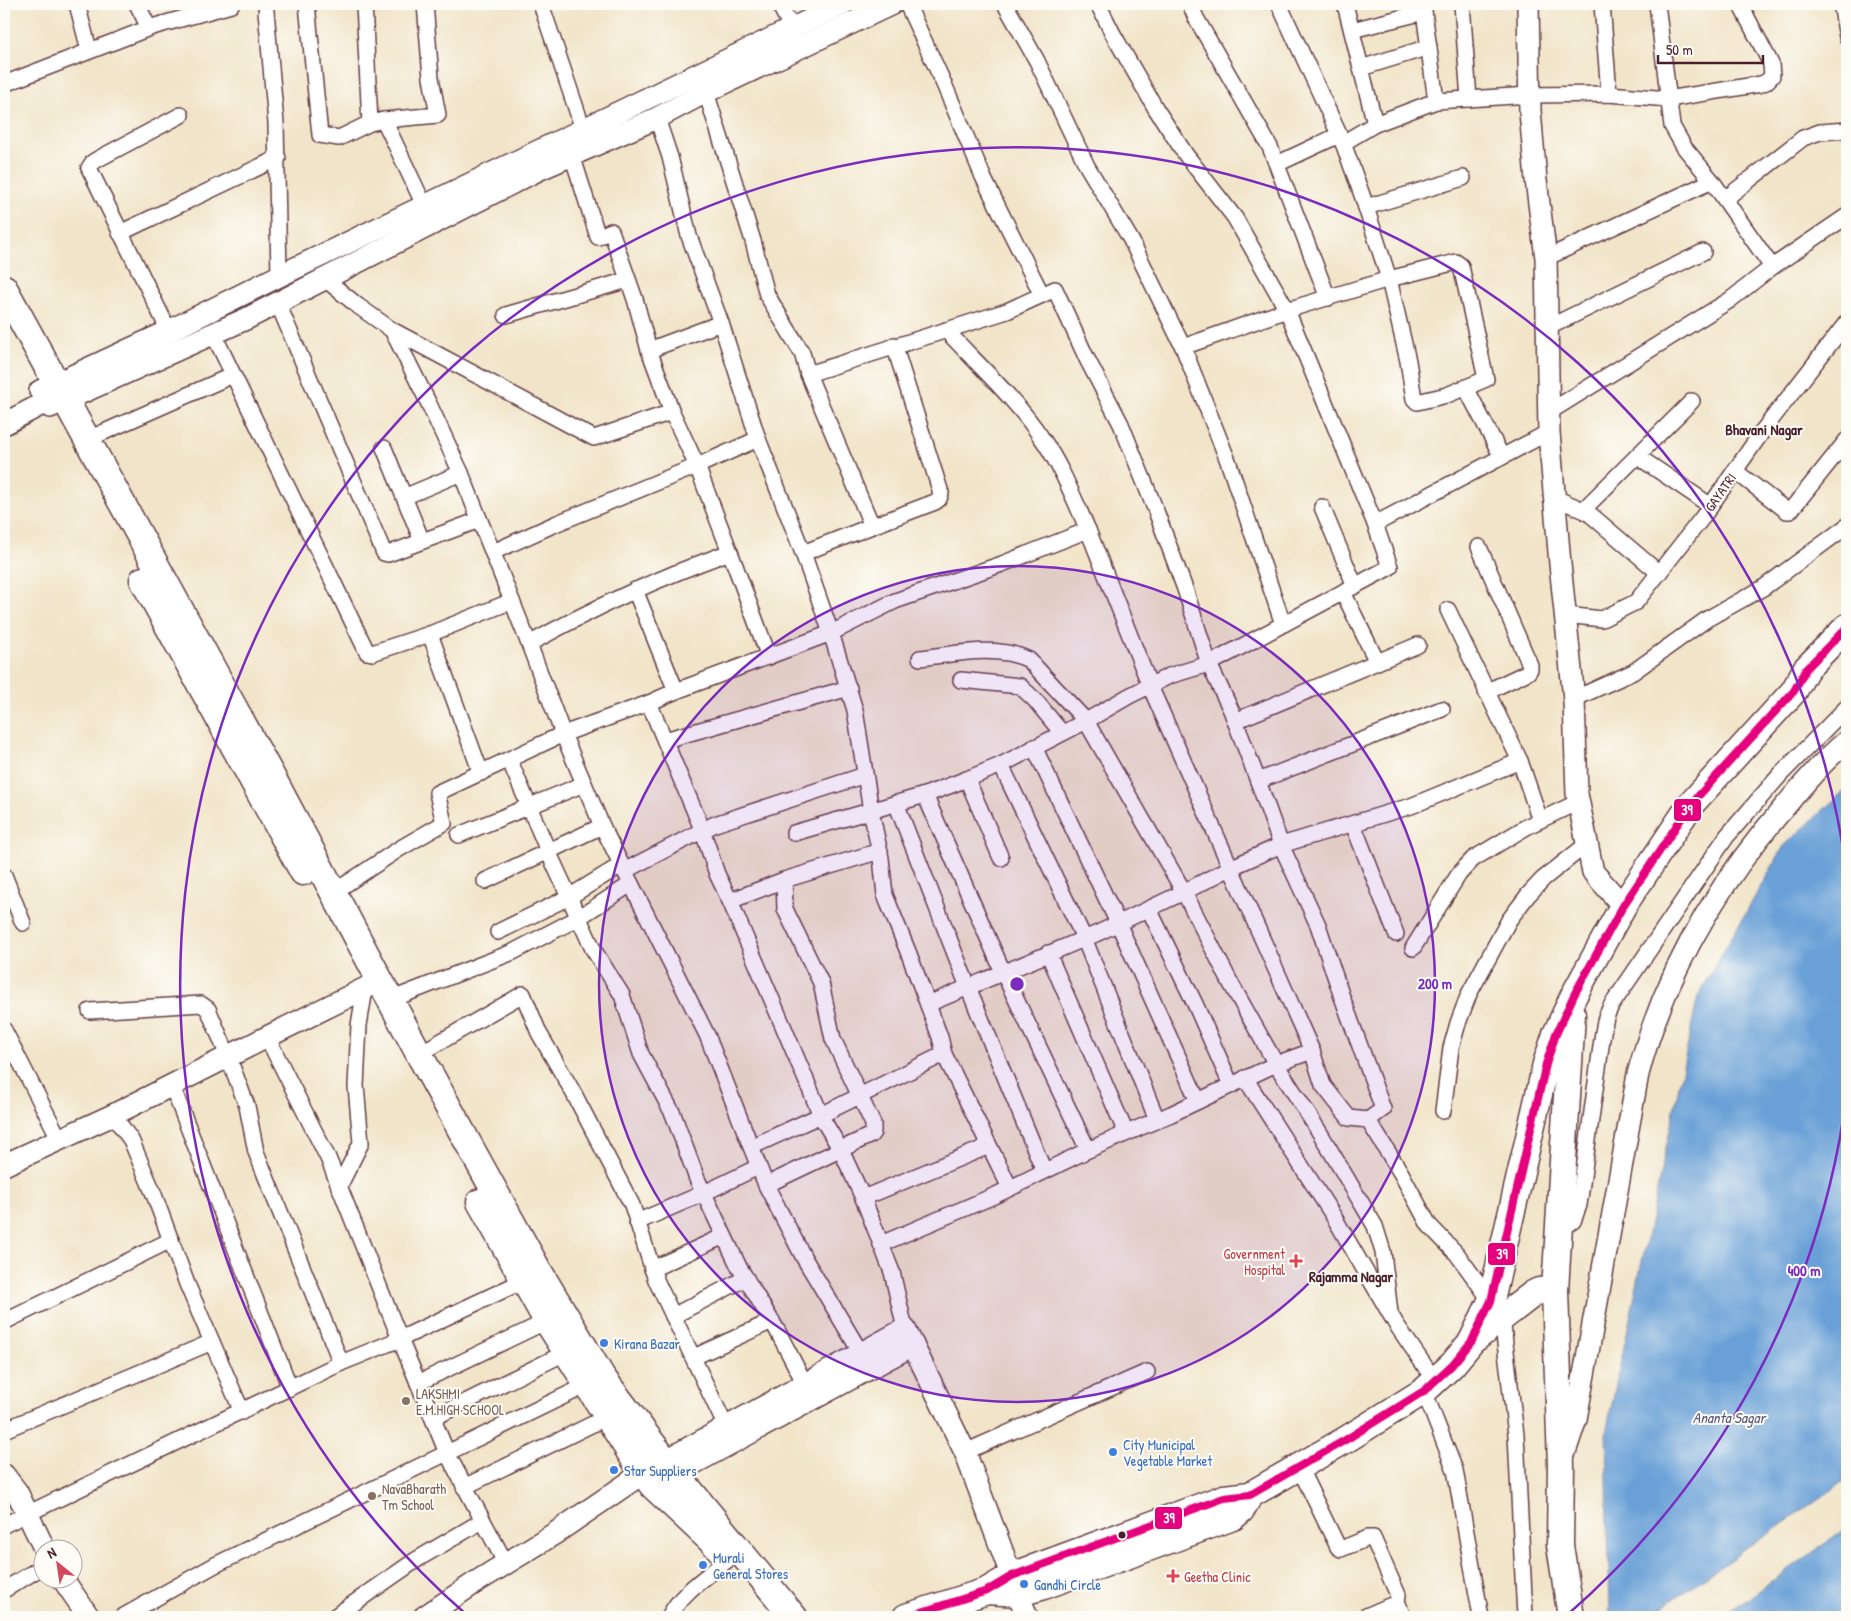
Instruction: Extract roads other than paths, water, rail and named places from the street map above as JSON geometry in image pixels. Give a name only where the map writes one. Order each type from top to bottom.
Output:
[{"type":"highway","points":[[4,288],[51,397],[86,440],[270,792],[334,892],[379,990],[524,1282],[547,1321],[607,1417],[794,1617]]},
{"type":"highway","points":[[4,324],[51,397],[379,990],[419,1054],[537,1268],[659,1473],[777,1617]]},
{"type":"highway","points":[[908,1617],[987,1591],[1015,1584],[1224,1498],[1250,1495],[1430,1386],[1452,1365],[1497,1309],[1546,1064],[1556,1034],[1574,995],[1623,906],[1692,803],[1794,691],[1806,669],[1847,627]]},
{"type":"highway","points":[[1794,691],[1821,678],[1847,650]]},
{"type":"highway","points":[[1572,1617],[1560,1545],[1561,1465],[1555,1290],[1574,995]]},
{"type":"highway","points":[[1497,1309],[1540,1291],[1555,1290]]},
{"type":"street","points":[[77,4],[89,50]]},
{"type":"street","points":[[137,4],[149,28]]},
{"type":"street","points":[[307,4],[320,135],[339,138],[377,122],[438,115],[431,78],[425,4]]},
{"type":"street","points":[[364,4],[377,122],[424,205]]},
{"type":"street","points":[[541,4],[583,129]]},
{"type":"street","points":[[779,4],[792,29]]},
{"type":"street","points":[[4,424],[169,331],[424,205],[843,4]]},
{"type":"street","points":[[51,397],[213,334],[538,170],[657,118],[706,92],[892,4]]},
{"type":"street","points":[[907,4],[944,84],[984,179],[1042,295]]},
{"type":"street","points":[[1005,4],[1037,61],[1086,166],[1131,240],[1183,347],[1228,461],[1283,624]]},
{"type":"street","points":[[794,833],[925,795],[1001,765],[1169,676],[1209,664],[1390,567],[1375,524],[1287,310],[1235,218],[1186,155],[1156,109],[1098,4]]},
{"type":"street","points":[[1190,4],[1196,18],[1270,147],[1328,298]]},
{"type":"street","points":[[1183,347],[1287,310],[1388,279],[1453,262],[1460,264],[1486,378],[1485,381],[1448,395],[1415,401],[1388,279],[1366,207],[1341,139],[1279,4]]},
{"type":"street","points":[[1344,4],[1374,124]]},
{"type":"street","points":[[1462,4],[1468,99]]},
{"type":"street","points":[[1528,4],[1530,96],[1536,180],[1546,258],[1549,422],[1574,699],[1578,802],[1593,872],[1623,906]]},
{"type":"street","points":[[1602,4],[1608,94]]},
{"type":"street","points":[[1657,4],[1669,116],[1675,134],[1712,180],[1772,267]]},
{"type":"street","points":[[1277,164],[1436,101],[1608,94],[1668,99],[1761,84],[1769,80],[1773,70],[1740,4]]},
{"type":"street","points":[[1841,4],[1847,37]]},
{"type":"street","points":[[4,84],[149,28],[231,5]]},
{"type":"street","points":[[1352,30],[1423,8],[1436,101]]},
{"type":"street","points":[[266,11],[278,158],[279,276]]},
{"type":"street","points":[[1361,68],[1429,47]]},
{"type":"street","points":[[706,92],[753,241],[767,294],[802,353],[808,374],[872,526]]},
{"type":"street","points":[[169,331],[90,172],[90,165],[181,115]]},
{"type":"street","points":[[657,118],[670,157],[690,236],[721,322],[758,439],[803,553],[856,710],[871,811],[880,851],[885,894],[928,1004],[944,1054],[1010,1188]]},
{"type":"street","points":[[1725,199],[1803,138],[1820,132],[1847,130]]},
{"type":"street","points":[[572,155],[598,237],[611,231],[649,350],[672,412],[697,466],[769,657]]},
{"type":"street","points":[[120,233],[278,158]]},
{"type":"street","points":[[1366,207],[1463,178]]},
{"type":"street","points":[[1546,258],[1712,180]]},
{"type":"street","points":[[1375,524],[1502,456],[1549,422],[1730,300],[1772,267],[1847,216]]},
{"type":"street","points":[[1546,328],[1703,252]]},
{"type":"street","points":[[325,279],[392,330],[594,438],[672,412]]},
{"type":"street","points":[[506,315],[628,280]]},
{"type":"street","points":[[808,374],[894,346],[1007,311],[1055,289],[1087,359],[1121,424],[1185,589],[1209,664],[1236,721],[1281,845],[1318,925],[1383,1109],[1368,1120],[1349,1118],[1323,1085],[1312,1051],[1150,686],[1088,530],[1056,460],[1041,436],[1011,400],[946,330]]},
{"type":"street","points":[[281,301],[282,313],[384,553],[388,554],[478,520]]},
{"type":"street","points":[[649,350],[721,322]]},
{"type":"street","name":"GAYATRI","points":[[1566,615],[1602,619],[1636,602],[1711,506],[1764,429],[1847,322]]},
{"type":"street","points":[[392,330],[430,404],[461,474],[563,734],[602,826],[707,1035],[766,1185],[804,1258],[860,1353]]},
{"type":"street","points":[[213,334],[367,652],[372,653],[430,634],[512,601]]},
{"type":"street","points":[[803,553],[939,499],[941,493],[894,346]]},
{"type":"street","points":[[86,440],[233,375]]},
{"type":"street","points":[[1466,388],[1502,456]]},
{"type":"street","points":[[1583,510],[1692,401]]},
{"type":"street","points":[[493,552],[758,439]]},
{"type":"street","points":[[1735,472],[1787,511],[1790,511],[1847,440]]},
{"type":"street","points":[[384,448],[422,541]]},
{"type":"street","points":[[1637,456],[1711,506]]},
{"type":"street","points":[[404,497],[461,474]]},
{"type":"street","points":[[1555,498],[1583,510],[1595,518],[1659,573]]},
{"type":"street","points":[[1322,507],[1349,589],[1377,662]]},
{"type":"street","points":[[1574,699],[1633,672],[1707,619],[1763,588],[1847,526]]},
{"type":"street","points":[[334,892],[399,849],[444,823],[438,793],[508,759],[563,734],[831,633],[895,601],[1002,564],[1088,530]]},
{"type":"street","points":[[1478,547],[1530,665],[1528,672],[1486,692]]},
{"type":"street","points":[[529,644],[570,621],[635,590],[730,552]]},
{"type":"street","points":[[635,590],[676,691]]},
{"type":"street","points":[[1448,610],[1520,761],[1540,820]]},
{"type":"street","points":[[430,634],[481,772]]},
{"type":"street","points":[[1236,721],[1418,646]]},
{"type":"street","points":[[920,658],[982,652],[1018,654],[1029,660],[1040,670],[1086,721],[1184,892],[1230,982],[1276,1064],[1320,1133],[1375,1226],[1383,1252],[1390,1313]]},
{"type":"street","points":[[962,680],[1020,686],[1035,700],[1062,733]]},
{"type":"street","points":[[665,740],[849,688]]},
{"type":"street","points":[[649,703],[702,829],[717,874],[821,1115],[863,1198],[892,1272],[909,1337],[965,1452],[1027,1617]]},
{"type":"street","points":[[1558,1230],[1573,1221],[1579,1205],[1603,1032],[1606,1017],[1612,1006],[1727,836],[1780,775],[1847,707]]},
{"type":"street","points":[[1258,781],[1442,709]]},
{"type":"street","points":[[1561,1465],[1576,1419],[1638,1074],[1648,1037],[1663,996],[1694,932],[1725,882],[1771,822],[1806,781],[1847,741]]},
{"type":"street","points":[[1034,747],[1118,923],[1198,1101]]},
{"type":"street","points":[[508,759],[593,950],[622,995],[641,1054],[673,1114],[704,1193],[724,1236],[805,1384]]},
{"type":"street","points":[[928,1004],[1118,923],[1281,845],[1410,806],[1520,761]]},
{"type":"street","points":[[1001,765],[1084,938],[1157,1120]]},
{"type":"street","points":[[498,932],[702,829],[865,775]]},
{"type":"street","points":[[967,779],[1001,858]]},
{"type":"street","points":[[459,835],[584,784]]},
{"type":"street","points":[[925,795],[1003,972],[1088,1150]]},
{"type":"street","points":[[1413,948],[1459,874],[1472,859],[1540,820],[1578,802]]},
{"type":"street","points":[[896,803],[968,987],[1044,1171]]},
{"type":"street","points":[[1354,824],[1396,934]]},
{"type":"street","points":[[485,881],[602,826]]},
{"type":"street","points":[[1443,1111],[1451,1048],[1469,994],[1478,977],[1509,920],[1528,895],[1544,879],[1587,844]]},
{"type":"street","points":[[730,901],[784,880],[880,851]]},
{"type":"street","points":[[4,875],[23,923]]},
{"type":"street","points":[[766,1185],[873,1132],[873,1124],[833,1039],[821,983],[785,909],[784,880]]},
{"type":"street","points":[[4,1165],[113,1115],[267,1037],[379,990],[495,960],[578,918],[631,884]]},
{"type":"street","points":[[1149,909],[1196,1006],[1231,1085]]},
{"type":"street","points":[[1048,953],[1126,1133]]},
{"type":"street","points":[[339,1187],[361,1143],[356,1086],[360,1025],[379,990]]},
{"type":"street","points":[[419,1054],[523,994],[539,1033],[573,1092],[632,1205],[656,1280],[726,1427]]},
{"type":"street","points":[[90,1011],[201,1004],[208,1009],[247,1106],[256,1152],[341,1364]]},
{"type":"street","points":[[5,1035],[60,1140]]},
{"type":"street","points":[[267,1037],[328,1158],[447,1453],[506,1564]]},
{"type":"street","points":[[881,1244],[1010,1188],[1276,1064],[1312,1051]]},
{"type":"street","points":[[751,1147],[821,1115],[944,1054]]},
{"type":"street","points":[[1245,1078],[1334,1217],[1430,1386],[1455,1470],[1481,1617]]},
{"type":"street","points":[[172,1086],[290,1388]]},
{"type":"street","points":[[113,1115],[131,1140],[187,1284],[242,1412]]},
{"type":"street","points":[[1368,1120],[1401,1173],[1429,1225],[1457,1254],[1497,1309],[1516,1435],[1525,1615],[1510,1617]]},
{"type":"street","points":[[863,1198],[989,1146]]},
{"type":"street","points":[[637,1222],[704,1193],[758,1166]]},
{"type":"street","points":[[652,1269],[724,1236]]},
{"type":"street","points":[[4,1322],[171,1240]]},
{"type":"street","points":[[673,1316],[746,1278]]},
{"type":"street","points":[[4,1525],[341,1364],[524,1282]]},
{"type":"street","points":[[418,1383],[547,1321]]},
{"type":"street","points":[[694,1357],[772,1322]]},
{"type":"street","points":[[431,1615],[554,1534],[659,1473],[909,1337]]},
{"type":"street","points":[[659,1473],[726,1427],[860,1353],[909,1337]]},
{"type":"street","points":[[4,1430],[212,1342]]},
{"type":"street","points":[[432,1418],[567,1352]]},
{"type":"street","points":[[965,1452],[1147,1372]]},
{"type":"street","points":[[122,1617],[215,1565],[587,1385]]},
{"type":"street","points":[[464,1487],[607,1417]]},
{"type":"street","points":[[1299,1467],[1338,1547],[1341,1549],[1368,1538],[1373,1538],[1398,1595],[1397,1601],[1403,1617]]},
{"type":"street","points":[[4,1475],[17,1492],[39,1538]]},
{"type":"street","points":[[334,1617],[416,1560],[482,1521]]},
{"type":"street","points":[[668,1617],[684,1596],[730,1558]]},
{"type":"street","points":[[4,1590],[32,1573]]},
{"type":"street","points":[[69,1588],[89,1617]]},
{"type":"street","points":[[1364,1617],[1387,1608],[1397,1601]]},
{"type":"water","name":"Ananta Sagar","points":[[1847,788],[1847,1479],[1648,1617],[1610,1617],[1606,1432],[1698,996],[1784,846]]},
{"type":"water","points":[[1847,1528],[1847,1617],[1722,1617]]},
{"type":"place","name":"Government Hospital","points":[[1296,1261]]},
{"type":"place","name":"Kirana Bazar","points":[[604,1343]]},
{"type":"place","name":"LAKSHMI E.M.HIGH SCHOOL","points":[[406,1401]]},
{"type":"place","name":"City Municipal Vegetable Market","points":[[1113,1452]]},
{"type":"place","name":"Star Suppliers","points":[[614,1470]]},
{"type":"place","name":"NavaBharath Tm School","points":[[372,1496]]},
{"type":"place","name":"Murali General Stores","points":[[703,1565]]},
{"type":"place","name":"Geetha Clinic","points":[[1173,1576]]},
{"type":"place","name":"Gandhi Circle","points":[[1024,1584]]},
{"type":"district","name":"Bhavani Nagar","points":[[1764,429]]},
{"type":"district","name":"Rajamma Nagar","points":[[1351,1276]]}]
